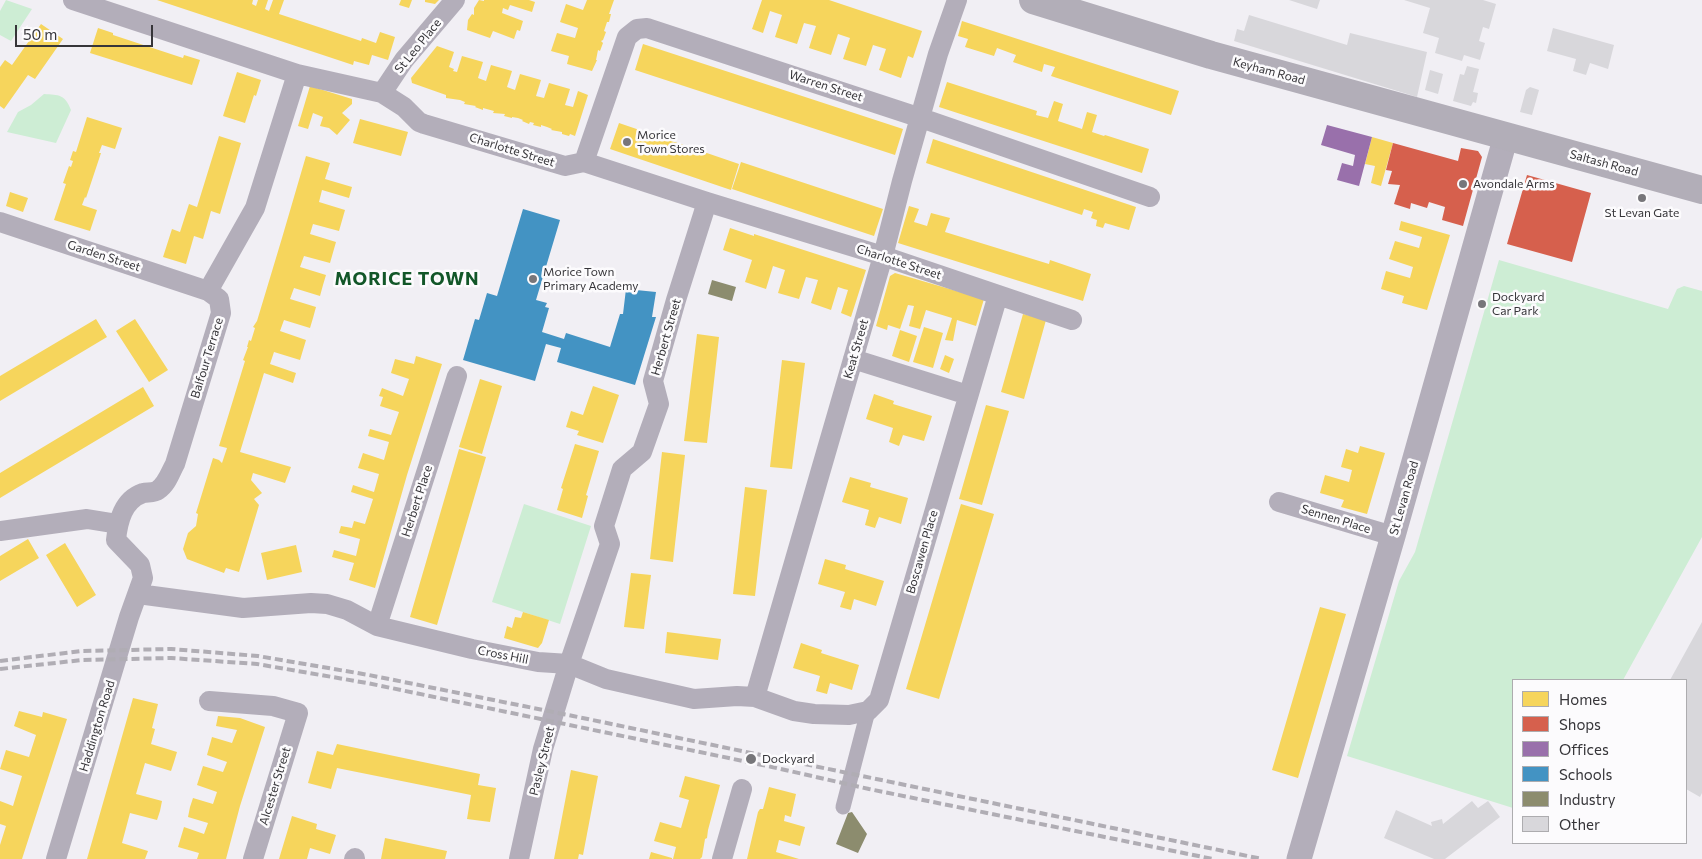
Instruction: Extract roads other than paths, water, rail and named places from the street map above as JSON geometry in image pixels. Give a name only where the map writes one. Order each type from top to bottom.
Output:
[{"type":"main road","name":"Keyham Road","points":[[1033,0],[1202,52],[1506,136]]},
{"type":"main road","name":"Saltash Road","points":[[1506,136],[1702,190]]},
{"type":"street","name":"Charlotte Street","points":[[73,0],[296,74],[382,93],[404,107],[419,122],[424,124],[565,166],[584,162],[883,256],[1072,320]]},
{"type":"street","name":"St Leo Place","points":[[382,93],[404,60],[455,0]]},
{"type":"street","name":"Keat Street","points":[[755,697],[883,256],[938,54],[957,0]]},
{"type":"street","name":"Warren Street","points":[[584,162],[627,37],[638,29],[647,28],[921,118],[1150,197]]},
{"type":"street","points":[[208,291],[255,208],[296,74]]},
{"type":"street","name":"St Levan Road","points":[[1299,859],[1506,136]]},
{"type":"street","name":"Herbert Street","points":[[566,673],[610,544],[604,526],[622,469],[642,452],[659,404],[653,381],[707,202]]},
{"type":"street","name":"Garden Street","points":[[0,222],[208,291]]},
{"type":"street","name":"Balfour Terrace","points":[[118,524],[128,501],[142,494],[158,491],[175,464],[221,313],[219,300],[208,291]]},
{"type":"street","name":"Boscawen Place","points":[[843,807],[868,711],[879,700],[998,295]]},
{"type":"street","points":[[853,360],[968,395]]},
{"type":"street","name":"Herbert Place","points":[[377,626],[457,376]]},
{"type":"street","name":"Sennen Place","points":[[1279,502],[1393,536]]},
{"type":"street","points":[[0,531],[87,519],[118,524],[116,540],[140,565],[143,578],[138,594]]},
{"type":"street","name":"Cross Hill","points":[[138,594],[243,608],[311,603],[328,604],[347,610],[377,626],[472,649],[538,662],[566,673],[606,679],[686,698],[755,697],[794,711],[814,714],[849,715],[868,711]]},
{"type":"street","name":"Haddington Road","points":[[56,859],[129,617],[138,594]]},
{"type":"street","name":"Pasley Street","points":[[520,859],[543,749],[566,673]]},
{"type":"street","name":"Alcester Street","points":[[209,701],[273,706],[298,713],[253,859]]},
{"type":"street","points":[[722,859],[742,789]]},
{"type":"railway","points":[[0,661],[81,651],[171,649],[258,656],[369,675],[573,716],[1262,859]]},
{"type":"railway","points":[[0,669],[82,660],[171,658],[257,664],[367,683],[869,789],[1213,859]]},
{"type":"place","name":"Morice Town Stores","points":[[627,142]]},
{"type":"place","name":"Avondale Arms","points":[[1463,184]]},
{"type":"place","name":"St Levan Gate","points":[[1642,198]]},
{"type":"place","name":"Morice Town Primary Academy","points":[[533,279]]},
{"type":"place","name":"Dockyard Car Park","points":[[1482,304]]},
{"type":"place","name":"Dockyard","points":[[751,759]]},
{"type":"district","name":"MORICE TOWN","points":[[407,279]]}]
